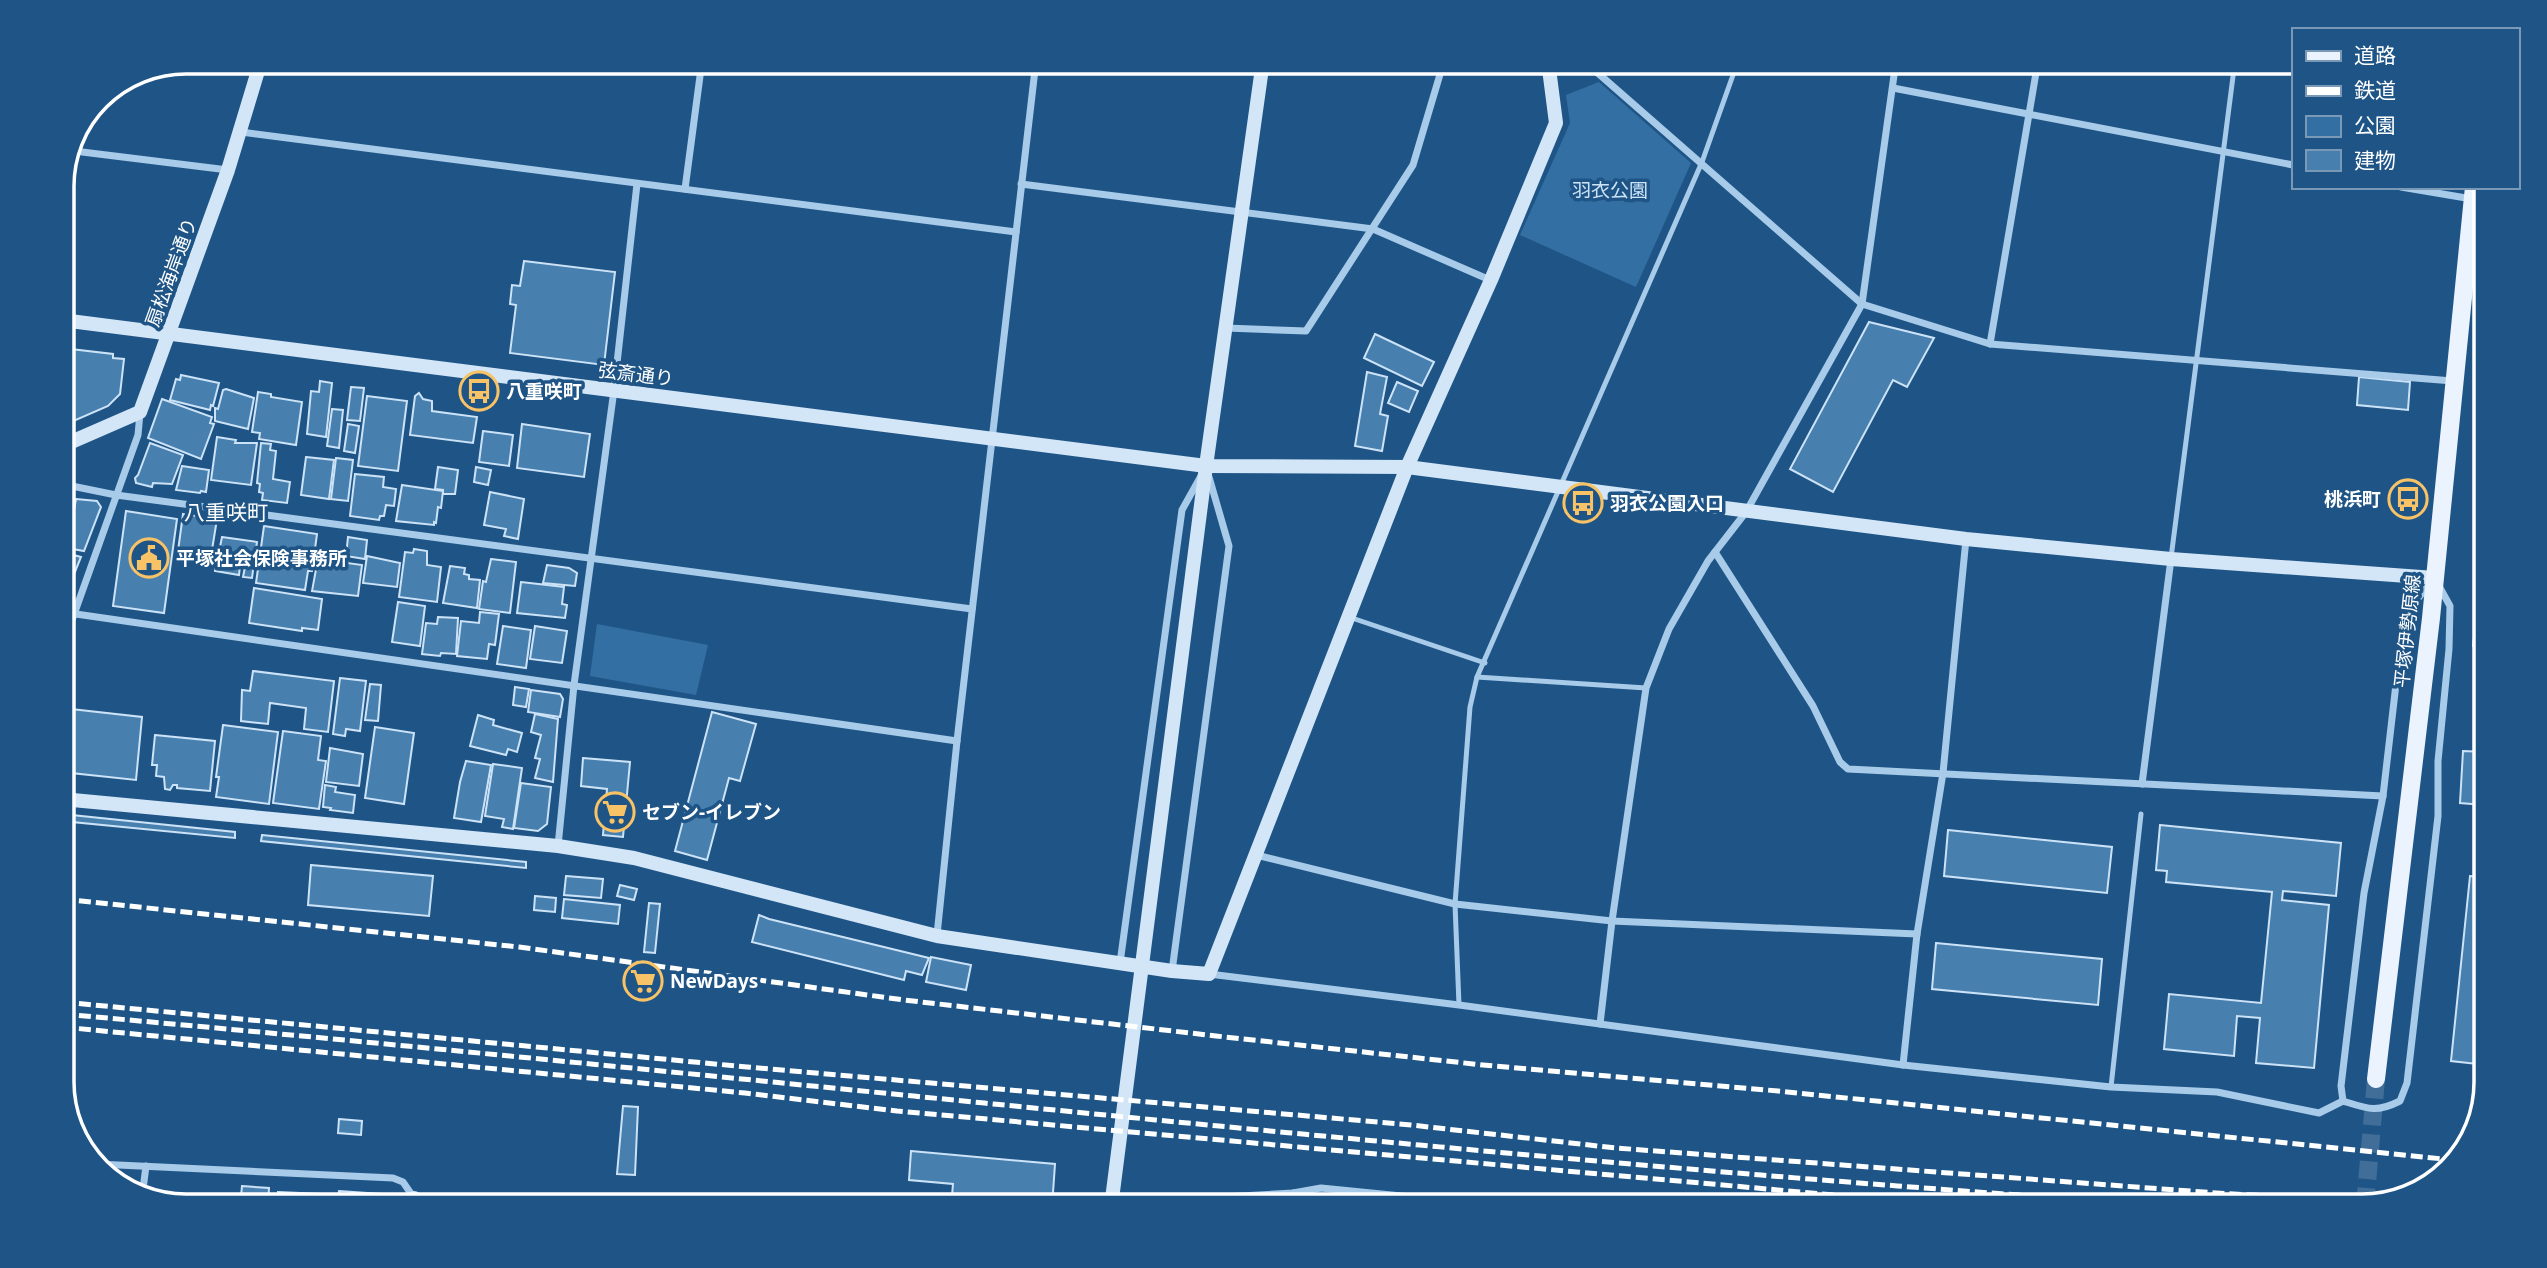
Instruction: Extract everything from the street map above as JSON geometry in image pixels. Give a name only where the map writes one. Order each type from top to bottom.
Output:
[{"type":"main road","name":"平塚伊勢原線","points":[[2376,1079],[2435,578],[2473,193]]},
{"type":"street","name":"扇松海岸通り","points":[[140,412],[228,170],[257,74]]},
{"type":"street","points":[[685,189],[700,74]]},
{"type":"street","points":[[937,936],[991,439],[1034,74]]},
{"type":"street","points":[[1113,1194],[1206,466],[1261,74]]},
{"type":"street","points":[[1226,328],[1306,331],[1413,165],[1440,74]]},
{"type":"street","points":[[1209,974],[1407,467],[1491,280],[1556,123],[1550,74]]},
{"type":"street","points":[[1599,74],[1862,304],[1990,344],[2453,381]]},
{"type":"street","points":[[1600,1024],[1646,688],[1669,629],[1715,552],[1746,512],[1862,304],[1895,74]]},
{"type":"street","points":[[1990,344],[2037,74]]},
{"type":"street","points":[[1893,88],[2292,166]]},
{"type":"street","points":[[241,132],[1016,232]]},
{"type":"street","points":[[79,152],[228,170]]},
{"type":"street","points":[[558,846],[574,685],[614,390],[637,184]]},
{"type":"street","points":[[1021,184],[1373,229],[1491,280]]},
{"type":"street","points":[[2425,189],[2473,193]]},
{"type":"street","name":"弦斎通り","points":[[74,322],[1206,466],[1407,467],[1966,539],[2171,559],[2435,578]]},
{"type":"street","points":[[74,440],[140,412],[138,435],[75,614],[957,741]]},
{"type":"street","points":[[1120,964],[1182,510],[1206,466]]},
{"type":"street","points":[[1171,971],[1229,546],[1206,466]]},
{"type":"street","points":[[74,486],[116,495],[972,609]]},
{"type":"street","points":[[1903,1065],[1917,934],[1943,773],[1966,539]]},
{"type":"street","points":[[1715,552],[1813,706],[1840,762],[1848,769],[2383,796]]},
{"type":"street","points":[[2142,784],[2171,559]]},
{"type":"street","points":[[74,800],[558,846],[655,863],[937,936],[1171,971],[1459,1004],[1903,1065],[2111,1087],[2217,1092],[2319,1113],[2343,1101],[2372,1110],[2400,1101],[2407,1083],[2438,816],[2438,761],[2449,649],[2450,606],[2435,578],[2404,615],[2383,796],[2364,893],[2341,1086],[2343,1101]]},
{"type":"street","points":[[1256,855],[1455,904],[1612,921],[1917,934]]},
{"type":"street","points":[[110,1165],[393,1178],[403,1182],[408,1194]]},
{"type":"street","points":[[143,1186],[146,1166]]},
{"type":"street","points":[[1293,1194],[1321,1188],[1381,1194]]},
{"type":"lane","points":[[1459,1004],[1455,904],[1470,707],[1477,677],[1702,162],[1733,74]]},
{"type":"lane","points":[[2171,559],[2234,74]]},
{"type":"lane","points":[[1349,617],[1485,663]]},
{"type":"lane","points":[[1477,677],[1646,688]]},
{"type":"lane","points":[[2111,1087],[2141,814]]},
{"type":"green space","name":"羽衣公園","points":[[1599,82],[1691,163],[1636,287],[1520,235],[1570,123],[1566,95]]},
{"type":"green space","points":[[597,624],[708,645],[696,695],[590,676]]},
{"type":"building","points":[[524,261],[615,272],[604,365],[510,353],[516,305],[510,304],[512,285],[520,286]]},
{"type":"building","points":[[1869,322],[1934,338],[1907,387],[1893,380],[1833,492],[1790,469]]},
{"type":"building","points":[[1375,334],[1434,362],[1422,386],[1364,358]]},
{"type":"building","points":[[74,349],[113,354],[113,358],[124,359],[120,394],[108,406],[74,421]]},
{"type":"building","points":[[1367,372],[1387,377],[1380,414],[1388,416],[1382,451],[1355,446]]},
{"type":"building","points":[[181,375],[219,383],[210,410],[170,400],[176,379],[180,380]]},
{"type":"building","points":[[2359,377],[2410,382],[2408,410],[2357,405]]},
{"type":"building","points":[[320,381],[332,383],[326,437],[307,434],[311,391],[319,392]]},
{"type":"building","points":[[1397,382],[1418,391],[1409,412],[1388,403]]},
{"type":"building","points":[[351,387],[364,388],[360,421],[347,420]]},
{"type":"building","points":[[223,390],[254,398],[248,429],[215,421],[215,408],[218,409]]},
{"type":"building","points":[[258,392],[302,402],[296,445],[259,439],[260,433],[252,432]]},
{"type":"building","points":[[419,393],[423,399],[432,401],[432,411],[477,417],[473,443],[410,435],[415,396]]},
{"type":"building","points":[[367,396],[407,401],[398,471],[358,466]]},
{"type":"building","points":[[162,399],[212,417],[210,423],[214,424],[201,459],[148,438]]},
{"type":"building","points":[[332,409],[343,410],[339,448],[327,446]]},
{"type":"building","points":[[348,424],[359,426],[355,453],[344,451]]},
{"type":"building","points":[[522,424],[590,434],[584,477],[517,468]]},
{"type":"building","points":[[483,431],[513,435],[509,466],[479,462]]},
{"type":"building","points":[[217,437],[236,440],[235,443],[257,443],[251,485],[211,480]]},
{"type":"building","points":[[150,443],[183,455],[172,484],[153,483],[152,487],[136,483],[135,478]]},
{"type":"building","points":[[261,443],[271,444],[270,450],[276,451],[273,479],[290,482],[287,503],[262,500],[263,493],[259,492],[260,484],[257,483]]},
{"type":"building","points":[[306,457],[334,460],[329,499],[301,495]]},
{"type":"building","points":[[336,458],[353,460],[348,501],[331,499]]},
{"type":"building","points":[[182,466],[209,470],[206,492],[176,490]]},
{"type":"building","points":[[438,467],[458,470],[455,494],[443,494],[443,490],[435,489]]},
{"type":"building","points":[[476,467],[491,470],[488,485],[474,482]]},
{"type":"building","points":[[355,474],[384,477],[383,487],[396,489],[394,506],[386,505],[384,516],[380,516],[379,520],[350,516]]},
{"type":"building","points":[[402,485],[443,491],[441,508],[438,507],[434,525],[396,521]]},
{"type":"building","points":[[490,492],[524,499],[518,539],[504,536],[506,529],[484,525]]},
{"type":"building","points":[[76,499],[97,501],[101,507],[84,551],[74,549]]},
{"type":"building","points":[[126,511],[177,519],[164,613],[113,606]]},
{"type":"building","points":[[183,514],[217,519],[211,556],[178,551]]},
{"type":"building","points":[[264,526],[317,534],[312,571],[308,571],[305,590],[256,583]]},
{"type":"building","points":[[222,537],[257,542],[252,578],[243,577],[245,567],[240,566],[239,575],[215,571]]},
{"type":"building","points":[[348,537],[367,540],[365,559],[346,556]]},
{"type":"building","points":[[414,549],[427,551],[427,565],[441,567],[437,602],[399,597],[405,552],[413,553]]},
{"type":"building","points":[[319,553],[348,558],[347,563],[362,565],[358,596],[312,591]]},
{"type":"building","points":[[74,555],[81,557],[74,574]]},
{"type":"building","points":[[367,556],[400,563],[397,587],[363,583]]},
{"type":"building","points":[[491,559],[516,562],[510,613],[479,609],[483,581],[486,582]]},
{"type":"building","points":[[547,565],[569,568],[577,573],[575,586],[543,583]]},
{"type":"building","points":[[450,566],[465,568],[464,574],[469,575],[469,579],[480,580],[477,608],[443,603]]},
{"type":"building","points":[[521,582],[564,587],[562,604],[567,605],[565,618],[517,613]]},
{"type":"building","points":[[254,588],[322,599],[318,630],[302,628],[302,631],[249,623]]},
{"type":"building","points":[[398,602],[425,606],[420,646],[392,642]]},
{"type":"building","points":[[480,612],[499,614],[495,645],[489,644],[487,659],[457,656],[461,621],[479,623]]},
{"type":"building","points":[[438,617],[458,618],[456,654],[422,654],[426,623],[437,624]]},
{"type":"building","points":[[503,626],[531,630],[526,668],[497,664]]},
{"type":"building","points":[[535,626],[567,631],[562,663],[530,659]]},
{"type":"building","points":[[253,671],[334,681],[328,732],[304,729],[306,708],[270,703],[268,724],[241,721],[242,690],[250,691]]},
{"type":"building","points":[[340,678],[366,681],[360,731],[346,729],[345,736],[333,734]]},
{"type":"building","points":[[370,684],[381,685],[378,721],[365,720]]},
{"type":"building","points":[[515,687],[529,689],[526,707],[513,705]]},
{"type":"building","points":[[531,690],[560,694],[563,699],[560,717],[528,712]]},
{"type":"building","points":[[74,709],[142,717],[136,780],[74,773]]},
{"type":"building","points":[[712,712],[756,724],[740,781],[729,778],[707,860],[675,851]]},
{"type":"building","points":[[535,714],[558,719],[553,782],[535,778],[540,759],[535,758],[541,735],[531,732]]},
{"type":"building","points":[[478,715],[494,720],[493,725],[522,733],[517,752],[508,749],[506,755],[470,746]]},
{"type":"building","points":[[223,725],[278,732],[269,804],[216,797]]},
{"type":"building","points":[[375,727],[414,733],[404,804],[365,798]]},
{"type":"building","points":[[283,731],[321,736],[318,760],[326,761],[319,809],[273,803]]},
{"type":"building","points":[[155,735],[215,741],[210,791],[177,788],[177,785],[173,785],[170,790],[165,789],[164,777],[156,776],[157,765],[152,765]]},
{"type":"building","points":[[330,748],[363,754],[359,786],[326,782]]},
{"type":"building","points":[[2463,751],[2474,751],[2474,804],[2460,803]]},
{"type":"building","name":"セブン-イレブン","points":[[583,758],[630,762],[623,837],[603,835],[607,789],[581,786]]},
{"type":"building","points":[[466,761],[491,765],[481,822],[454,818]]},
{"type":"building","points":[[493,764],[522,768],[513,829],[502,827],[504,819],[485,816]]},
{"type":"building","points":[[521,783],[551,787],[547,824],[538,831],[514,828]]},
{"type":"building","points":[[325,785],[336,787],[335,792],[355,795],[353,813],[323,807]]},
{"type":"building","points":[[74,815],[235,832],[235,838],[74,822]]},
{"type":"building","points":[[2160,825],[2341,843],[2336,896],[2283,891],[2282,900],[2329,905],[2314,1068],[2256,1063],[2260,1018],[2237,1016],[2234,1056],[2164,1049],[2169,994],[2261,1003],[2272,892],[2166,882],[2167,871],[2156,870]]},
{"type":"building","points":[[1948,830],[2112,847],[2107,893],[1944,876]]},
{"type":"building","points":[[262,835],[526,862],[526,868],[261,841]]},
{"type":"building","points":[[311,865],[433,876],[429,916],[308,905]]},
{"type":"building","points":[[566,876],[603,879],[601,898],[564,895]]},
{"type":"building","points":[[2470,876],[2474,876],[2474,1064],[2451,1061]]},
{"type":"building","points":[[620,885],[637,889],[634,900],[617,896]]},
{"type":"building","points":[[535,896],[556,898],[555,912],[534,910]]},
{"type":"building","points":[[564,899],[620,905],[618,924],[562,918]]},
{"type":"building","points":[[649,903],[660,904],[655,953],[644,952]]},
{"type":"building","points":[[759,915],[929,958],[922,975],[906,971],[904,980],[752,942]]},
{"type":"building","points":[[1936,943],[2102,959],[2098,1005],[1932,989]]},
{"type":"building","points":[[931,957],[971,965],[966,990],[926,982]]},
{"type":"building","points":[[623,1106],[638,1107],[635,1175],[617,1174]]},
{"type":"building","points":[[339,1119],[362,1121],[361,1135],[338,1133]]},
{"type":"building","points":[[911,1151],[1055,1164],[1053,1194],[952,1194],[953,1184],[909,1180]]},
{"type":"building","points":[[242,1186],[269,1188],[269,1194],[241,1194]]},
{"type":"building","points":[[339,1191],[381,1194],[339,1194]]},
{"type":"building","points":[[278,1192],[322,1194],[278,1194]]},
{"type":"tunnel","points":[[2366,1194],[2376,1079]]},
{"type":"railway","points":[[74,900],[519,947],[904,1000],[1216,1036],[1483,1065],[1778,1091],[2443,1159]]},
{"type":"railway","points":[[74,1003],[747,1067],[1411,1125],[1616,1148],[2234,1194]]},
{"type":"railway","points":[[74,1015],[1395,1143],[2014,1194]]},
{"type":"railway","points":[[74,1028],[745,1093],[897,1111],[1823,1194]]},
{"type":"place","name":"八重咲町","points":[[479,391]]},
{"type":"place","name":"桃浜町","points":[[2408,499]]},
{"type":"place","name":"羽衣公園入口","points":[[1583,503]]},
{"type":"place","name":"平塚社会保険事務所","points":[[149,558]]},
{"type":"place","name":"セブン-イレブン","points":[[615,812]]},
{"type":"place","name":"NewDays","points":[[643,981]]},
{"type":"district","name":"八重咲町","points":[[226,513]]}]
